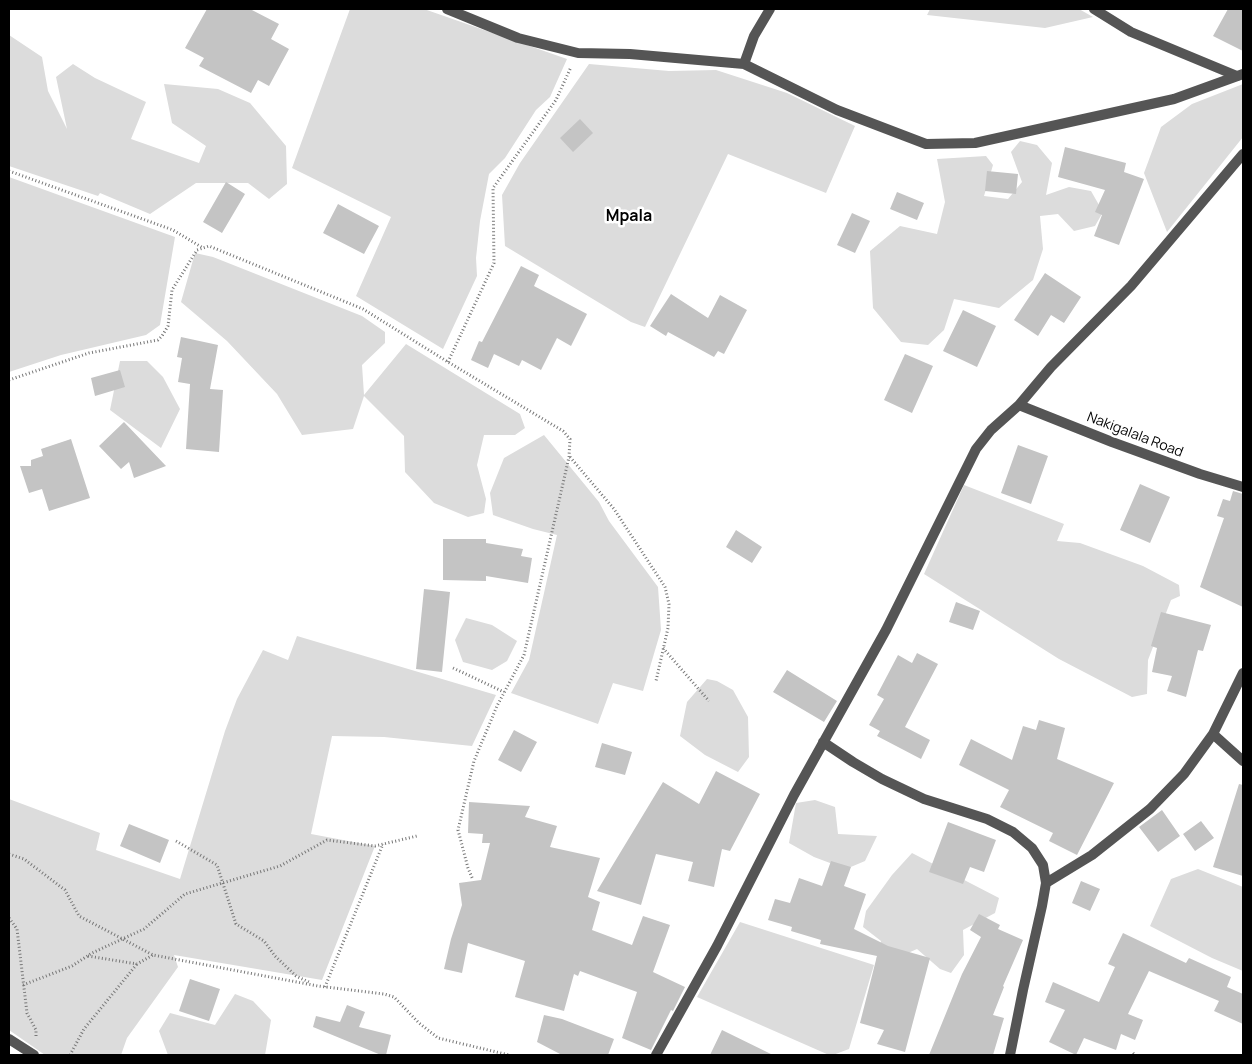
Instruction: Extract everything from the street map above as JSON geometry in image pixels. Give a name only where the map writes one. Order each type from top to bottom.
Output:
[{"type":"street","points":[[447,9],[518,38],[578,53],[630,54],[744,64],[837,110],[926,144],[984,141],[1174,99],[1240,75]]},
{"type":"street","points":[[744,64],[754,36],[770,9]]},
{"type":"street","points":[[1094,9],[1130,32],[1240,75]]},
{"type":"street","points":[[656,1055],[717,946],[823,742],[886,630],[976,449],[991,430],[1020,404],[1051,367],[1131,286],[1243,154]]},
{"type":"street","name":"Nakigalala Road","points":[[1020,404],[1112,442],[1200,474],[1243,487]]},
{"type":"street","points":[[1046,883],[1092,855],[1150,808],[1184,774],[1214,734],[1243,673]]},
{"type":"street","points":[[1214,734],[1243,761]]},
{"type":"street","points":[[823,742],[882,779],[924,799],[987,819],[1013,832],[1032,848],[1043,865],[1046,883],[1038,929],[1010,1055]]},
{"type":"street","points":[[9,1039],[34,1055]]},
{"type":"path","points":[[448,362],[494,263],[493,188],[556,100],[578,53]]},
{"type":"path","points":[[9,171],[173,230],[203,248]]},
{"type":"path","points":[[9,380],[89,353],[158,340],[168,326],[172,290],[197,250],[209,246],[364,309],[563,431],[570,439],[569,457],[524,655],[504,692],[474,761],[458,830],[473,880]]},
{"type":"path","points":[[569,457],[614,509],[665,587],[669,604],[668,628],[656,681]]},
{"type":"path","points":[[662,648],[709,701]]},
{"type":"path","points":[[453,668],[504,692]]},
{"type":"path","points":[[23,985],[72,966],[88,956],[144,929],[185,894],[280,866],[327,840],[375,846],[417,836]]},
{"type":"path","points":[[176,841],[217,866],[236,924],[264,941],[275,956],[296,976],[318,986]]},
{"type":"path","points":[[325,987],[383,844]]},
{"type":"path","points":[[9,854],[24,859],[65,890],[79,916],[152,955],[318,986],[384,994],[394,997],[419,1023],[438,1038],[509,1055]]},
{"type":"path","points":[[9,918],[17,928],[27,1013],[36,1030],[36,1039]]},
{"type":"path","points":[[70,1055],[84,1029],[137,964],[152,955]]},
{"type":"path","points":[[88,956],[137,964]]},
{"type":"shaded area","points":[[350,9],[424,9],[567,59],[550,97],[536,110],[505,158],[489,174],[480,221],[476,258],[477,276],[443,349],[356,296],[391,217],[292,168]]},
{"type":"shaded area","points":[[930,9],[1079,9],[1093,17],[1045,28],[927,15]]},
{"type":"shaded area","points":[[9,35],[42,57],[48,91],[67,129],[56,77],[73,64],[95,78],[146,102],[131,139],[199,163],[206,146],[172,123],[164,84],[218,89],[250,103],[286,146],[287,184],[269,199],[248,183],[196,183],[150,214],[100,193],[98,196],[9,166]]},
{"type":"shaded area","points":[[589,64],[669,71],[716,70],[787,93],[855,126],[826,193],[728,154],[645,327],[631,322],[505,246],[502,195],[520,163]]},
{"type":"shaded area","points":[[1243,84],[1243,137],[1167,232],[1144,173],[1161,127],[1192,104]]},
{"type":"shaded area","points":[[1020,141],[1037,145],[1052,163],[1046,195],[1069,187],[1091,191],[1103,212],[1095,226],[1074,231],[1058,214],[1040,216],[1043,249],[1033,280],[999,308],[954,299],[944,330],[928,345],[901,342],[873,308],[870,251],[900,226],[937,234],[945,202],[937,159],[986,156],[993,165],[984,196],[1008,199],[1022,182],[1011,152]]},
{"type":"shaded area","points":[[9,177],[175,237],[160,325],[146,335],[61,355],[9,372]]},
{"type":"shaded area","points":[[195,253],[213,257],[362,316],[385,332],[385,343],[362,365],[364,395],[406,344],[520,414],[525,428],[515,435],[484,435],[477,465],[486,499],[484,513],[468,517],[434,503],[405,472],[404,436],[364,396],[353,429],[302,435],[277,394],[227,341],[181,302]]},
{"type":"shaded area","points":[[120,361],[147,361],[163,377],[180,409],[161,448],[110,410]]},
{"type":"shaded area","points":[[544,435],[599,502],[609,521],[658,587],[661,630],[643,691],[613,683],[598,724],[511,693],[529,660],[557,535],[493,515],[490,493],[504,458]]},
{"type":"shaded area","points":[[964,485],[1064,524],[1057,541],[1080,543],[1143,566],[1179,585],[1180,596],[1171,600],[1148,660],[1147,694],[1132,697],[1059,659],[924,574]]},
{"type":"shaded area","points":[[466,618],[492,625],[517,641],[507,661],[492,670],[463,662],[455,640]]},
{"type":"shaded area","points":[[297,636],[496,695],[472,746],[384,737],[332,736],[311,834],[375,846],[322,980],[174,955],[178,967],[127,1038],[121,1055],[45,1055],[9,1030],[9,799],[100,833],[96,850],[180,879],[225,731],[237,699],[263,650],[288,660]]},
{"type":"shaded area","points":[[707,679],[717,681],[733,690],[748,717],[749,757],[738,772],[705,755],[680,736],[687,702]]},
{"type":"shaded area","points":[[815,800],[835,807],[838,834],[877,836],[865,861],[846,869],[814,857],[789,843],[796,803]]},
{"type":"shaded area","points":[[912,853],[999,898],[995,913],[963,930],[964,955],[951,973],[940,969],[917,949],[885,963],[876,960],[881,941],[863,927],[866,911],[892,875]]},
{"type":"shaded area","points":[[1198,869],[1243,887],[1243,971],[1212,958],[1150,926],[1171,879]]},
{"type":"shaded area","points":[[740,922],[874,965],[849,1049],[829,1055],[697,997]]},
{"type":"shaded area","points":[[235,994],[253,1001],[271,1020],[265,1055],[168,1055],[159,1031],[170,1013],[215,1025]]},
{"type":"building","points":[[207,9],[250,9],[279,24],[271,39],[289,49],[269,86],[258,80],[251,93],[199,66],[204,58],[185,48]]},
{"type":"building","points":[[1228,9],[1243,9],[1243,51],[1213,36]]},
{"type":"building","points":[[580,119],[593,133],[573,152],[560,138]]},
{"type":"building","points":[[1065,147],[1126,163],[1124,172],[1144,179],[1119,245],[1094,236],[1102,215],[1095,212],[1105,190],[1058,177]]},
{"type":"building","points":[[987,171],[1018,174],[1016,194],[985,191]]},
{"type":"building","points":[[226,182],[245,194],[222,233],[203,222]]},
{"type":"building","points":[[897,192],[924,203],[917,220],[890,209]]},
{"type":"building","points":[[338,204],[379,226],[364,254],[323,233]]},
{"type":"building","points":[[852,213],[870,221],[855,253],[837,245]]},
{"type":"building","points":[[521,266],[539,275],[534,286],[587,314],[571,346],[557,338],[541,370],[522,360],[519,366],[494,354],[488,368],[471,360],[479,341],[482,342]]},
{"type":"building","points":[[1045,273],[1081,297],[1064,323],[1051,315],[1038,336],[1014,320]]},
{"type":"building","points":[[671,294],[708,318],[720,295],[747,310],[724,354],[718,351],[714,357],[668,332],[666,336],[650,326]]},
{"type":"building","points":[[963,310],[996,326],[977,367],[943,351]]},
{"type":"building","points":[[181,337],[218,345],[210,389],[223,390],[219,452],[186,449],[190,384],[178,382],[182,358],[177,357]]},
{"type":"building","points":[[905,354],[933,366],[912,413],[884,400]]},
{"type":"building","points":[[120,370],[125,387],[95,396],[91,378]]},
{"type":"building","points":[[124,422],[166,466],[134,478],[129,462],[121,469],[99,446]]},
{"type":"building","points":[[71,439],[90,498],[49,511],[42,489],[29,493],[20,466],[31,466],[31,460],[43,456],[41,449]]},
{"type":"building","points":[[1018,445],[1048,456],[1031,504],[1001,493]]},
{"type":"building","points":[[1140,484],[1170,497],[1150,543],[1120,530]]},
{"type":"building","points":[[1233,491],[1243,494],[1243,607],[1200,587],[1224,518],[1217,516],[1223,499],[1230,501]]},
{"type":"building","points":[[736,530],[762,547],[752,563],[726,547]]},
{"type":"building","points":[[443,539],[486,539],[486,543],[523,549],[521,556],[532,558],[528,583],[486,576],[486,581],[443,580]]},
{"type":"building","points":[[424,589],[450,592],[442,672],[416,669]]},
{"type":"building","points":[[956,602],[980,611],[973,630],[949,622]]},
{"type":"building","points":[[1161,612],[1211,625],[1203,651],[1198,650],[1186,697],[1167,691],[1172,676],[1152,672],[1157,648],[1151,646]]},
{"type":"building","points":[[917,653],[938,664],[905,727],[930,740],[921,759],[877,736],[880,731],[869,725],[884,699],[877,695],[898,655],[912,663]]},
{"type":"building","points":[[787,670],[837,701],[824,722],[773,692]]},
{"type":"building","points":[[1039,720],[1065,728],[1057,759],[1114,783],[1077,855],[1049,841],[1053,833],[1000,807],[1009,790],[959,765],[971,739],[1012,760],[1023,726],[1036,730]]},
{"type":"building","points":[[514,730],[537,742],[521,772],[498,760]]},
{"type":"building","points":[[602,743],[632,752],[625,775],[595,767]]},
{"type":"building","points":[[716,771],[760,794],[730,851],[722,849],[714,887],[688,881],[693,862],[656,854],[641,905],[597,891],[663,782],[699,804]]},
{"type":"building","points":[[1239,784],[1243,785],[1243,876],[1213,867]]},
{"type":"building","points":[[469,802],[530,806],[525,817],[557,826],[550,847],[600,858],[588,897],[600,902],[592,930],[632,945],[643,916],[670,925],[653,972],[685,987],[651,1050],[622,1038],[637,992],[580,971],[578,976],[574,974],[564,1011],[515,997],[525,961],[468,943],[462,973],[444,969],[462,905],[459,883],[481,880],[490,843],[482,843],[483,834],[468,833]]},
{"type":"building","points":[[1162,810],[1180,836],[1158,852],[1139,827]]},
{"type":"building","points":[[1201,821],[1214,838],[1195,851],[1183,834]]},
{"type":"building","points":[[948,822],[996,840],[984,872],[970,867],[963,884],[929,872]]},
{"type":"building","points":[[129,824],[169,840],[160,863],[120,846]]},
{"type":"building","points":[[831,861],[851,867],[844,886],[866,894],[854,929],[888,946],[930,958],[905,1052],[877,1044],[884,1030],[860,1023],[877,956],[820,944],[821,940],[791,931],[792,927],[768,920],[775,899],[790,903],[799,878],[822,886]]},
{"type":"building","points":[[1081,881],[1100,889],[1090,911],[1072,903]]},
{"type":"building","points":[[979,914],[1000,925],[998,929],[1023,940],[993,1015],[1004,1018],[993,1055],[929,1055],[962,974],[981,937],[970,930]]},
{"type":"building","points":[[1123,933],[1186,963],[1189,958],[1231,977],[1227,987],[1243,994],[1243,1024],[1214,1011],[1219,1001],[1149,971],[1128,1014],[1143,1020],[1135,1040],[1121,1034],[1116,1050],[1084,1038],[1076,1055],[1049,1042],[1065,1010],[1045,1002],[1053,982],[1099,1002],[1115,967],[1108,964]]},
{"type":"building","points":[[190,979],[220,989],[209,1021],[179,1011]]},
{"type":"building","points":[[347,1005],[365,1012],[359,1027],[391,1035],[386,1055],[381,1055],[313,1027],[316,1016],[340,1022]]},
{"type":"building","points":[[544,1015],[562,1019],[614,1039],[608,1055],[562,1055],[537,1042]]},
{"type":"building","points":[[722,1030],[773,1055],[710,1055]]},
{"type":"district","name":"Mpala","points":[[629,217]]}]
